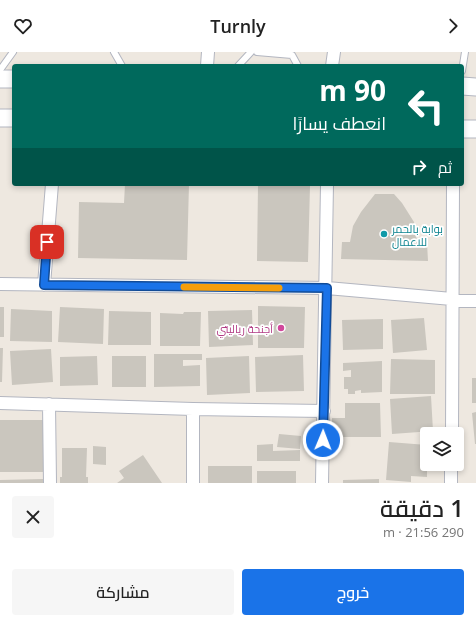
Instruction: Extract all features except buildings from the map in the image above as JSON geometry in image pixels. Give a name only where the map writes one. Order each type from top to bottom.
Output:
[{"type":"street","points":[[207,64],[208,52]]},
{"type":"street","points":[[332,64],[334,52]]},
{"type":"street","points":[[0,79],[12,79]]},
{"type":"street","points":[[464,86],[476,87]]},
{"type":"street","points":[[0,118],[12,118]]},
{"type":"street","points":[[464,129],[476,130]]},
{"type":"street","points":[[44,285],[52,186]]},
{"type":"street","points":[[322,483],[327,288],[327,186]]},
{"type":"street","points":[[452,427],[453,186]]},
{"type":"street","points":[[0,284],[327,288],[476,301]]},
{"type":"street","points":[[0,403],[193,410],[324,411]]},
{"type":"street","points":[[49,404],[50,483]]},
{"type":"street","points":[[193,410],[193,483]]},
{"type":"street","points":[[451,471],[451,483]]},
{"type":"lane","points":[[0,70],[13,52]]},
{"type":"lane","points":[[114,52],[121,64]]},
{"type":"lane","points":[[240,64],[251,52]]},
{"type":"lane","points":[[257,52],[293,53],[297,64]]},
{"type":"lane","points":[[463,64],[465,52]]},
{"type":"slow traffic","points":[[184,287],[279,288]]},
{"type":"place","name":"بوابة بالحمر للاعمال","points":[[384,234]]},
{"type":"place","name":"أجنحة رياليتي","points":[[281,328]]},
{"type":"route","points":[[47,242],[44,285],[327,288],[323,440]]}]
